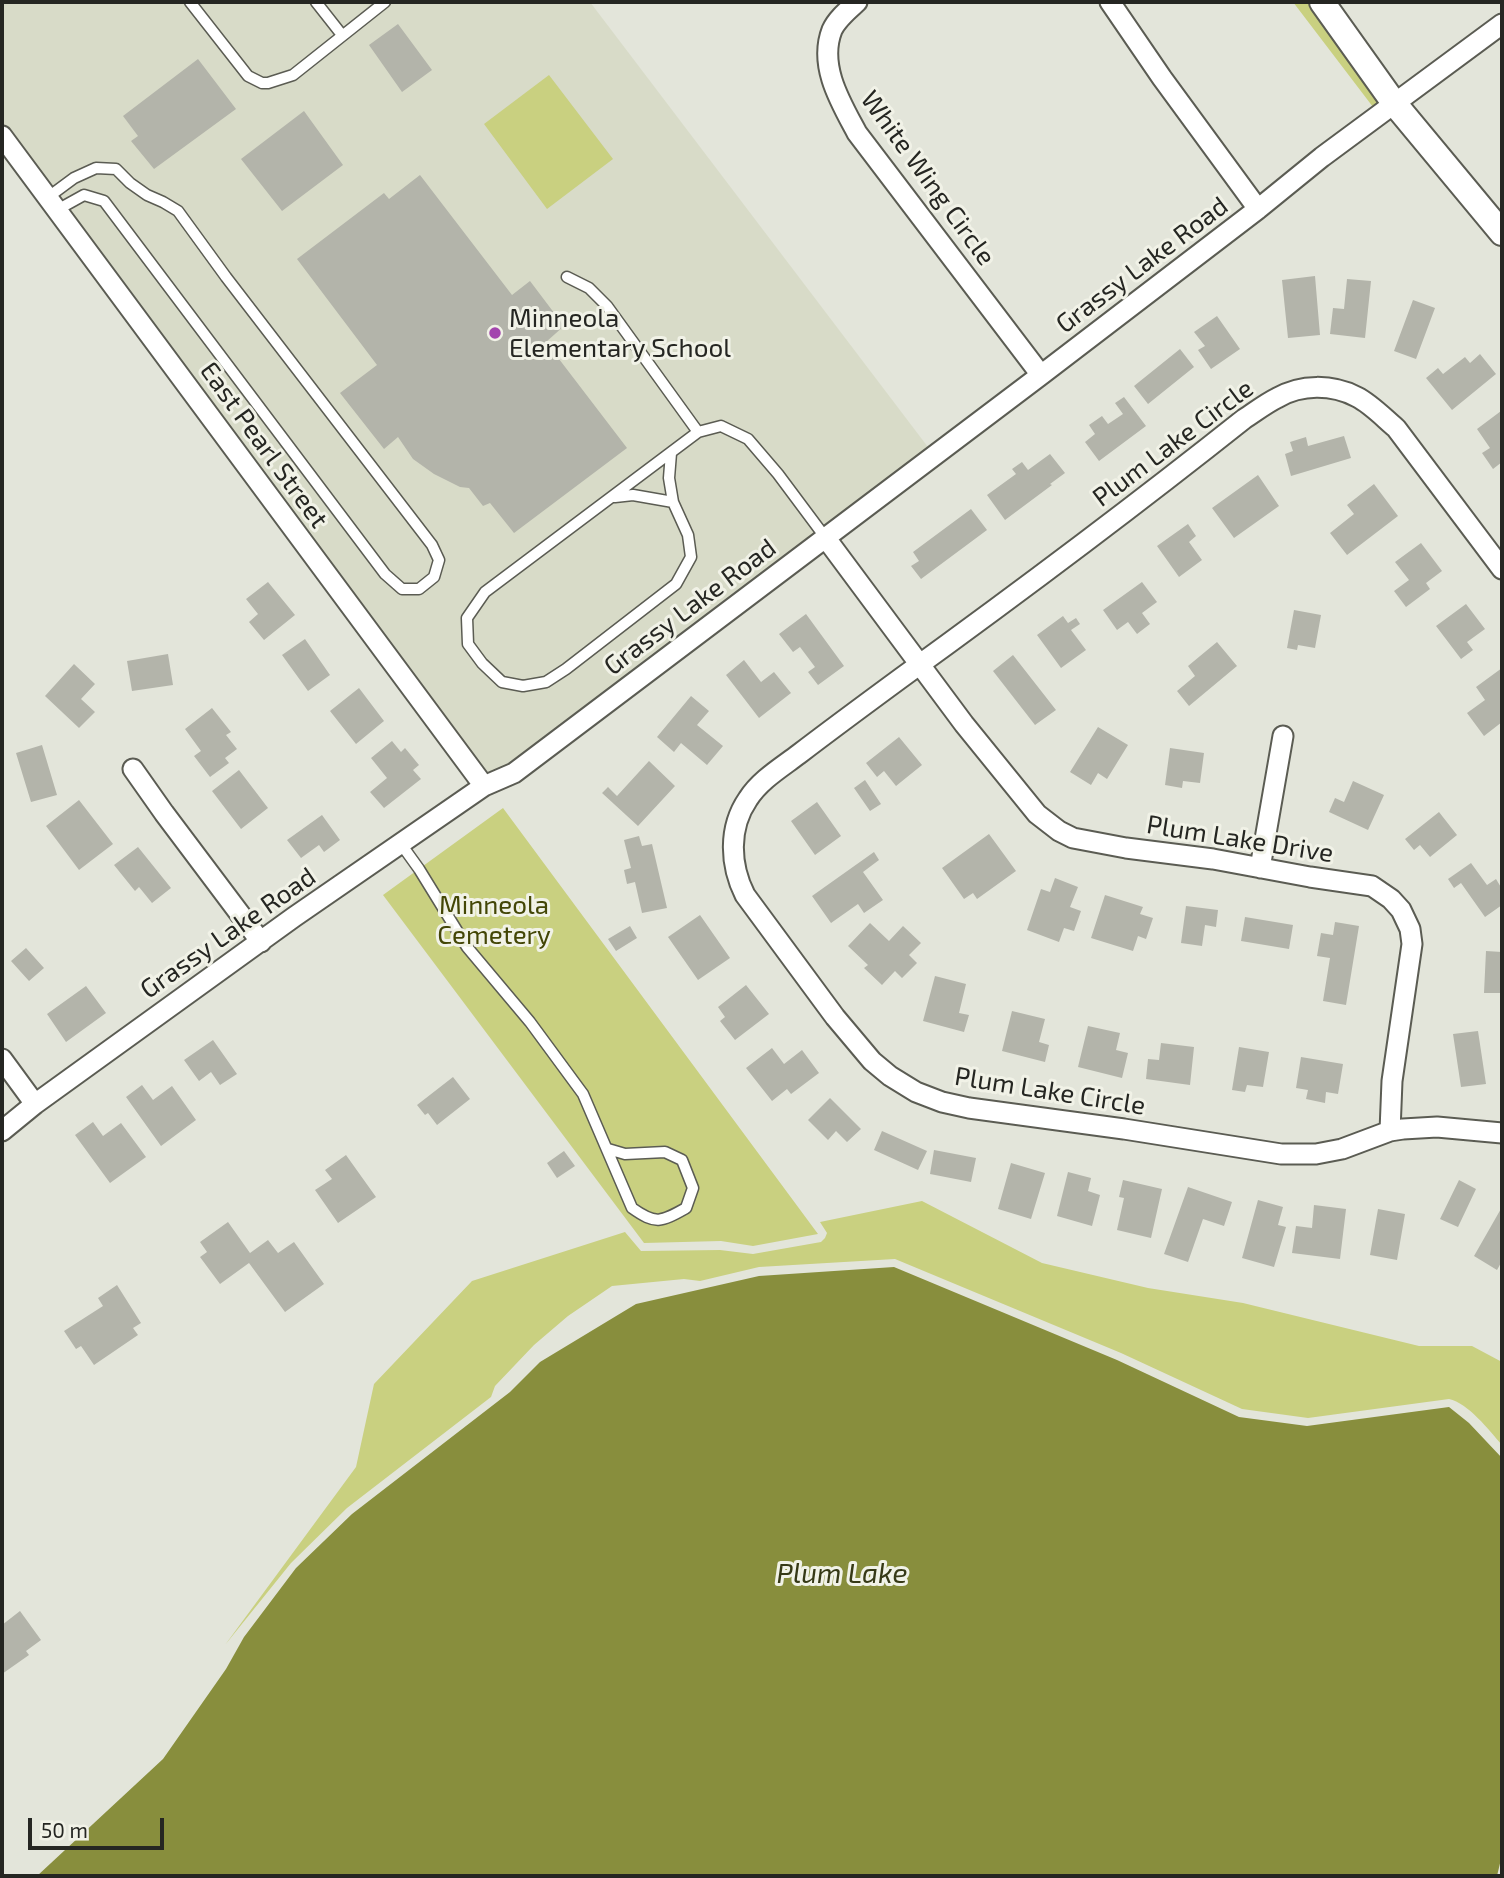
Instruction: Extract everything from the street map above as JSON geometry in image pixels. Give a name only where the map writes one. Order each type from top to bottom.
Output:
[{"type":"street","name":"White Wing Circle","points":[[857,2],[842,16],[833,29],[830,41],[829,62],[838,98],[857,133],[1041,375]]},
{"type":"street","points":[[1110,2],[1258,209]]},
{"type":"street","points":[[1322,2],[1394,103],[1502,233]]},
{"type":"street","name":"Grassy Lake Road","points":[[2,1131],[294,917],[484,786],[514,773],[1041,375],[1325,155],[1502,24]]},
{"type":"street","name":"East Pearl Street","points":[[2,136],[484,786]]},
{"type":"street","name":"Plum Lake Circle","points":[[1502,569],[1396,428],[1358,397],[1334,389],[1297,389],[1277,397],[1244,419],[1174,475],[771,776],[745,803],[733,840],[739,883],[745,895],[835,1017],[872,1061],[916,1092],[951,1104],[1280,1154],[1316,1154],[1342,1149],[1390,1131],[1437,1127],[1502,1133]]},
{"type":"street","points":[[825,537],[919,665]]},
{"type":"street","name":"Plum Lake Drive","points":[[919,665],[1037,814],[1073,838],[1372,886],[1391,899],[1401,910],[1410,929],[1412,944],[1392,1081],[1390,1131]]},
{"type":"street","points":[[1260,868],[1283,736]]},
{"type":"street","points":[[133,769],[261,942]]},
{"type":"street","points":[[2,1059],[36,1104]]},
{"type":"lane","points":[[190,2],[248,76],[262,83],[275,82],[293,75],[384,2]]},
{"type":"lane","points":[[316,2],[342,36]]},
{"type":"lane","points":[[96,168],[116,169],[147,195],[178,211],[432,545],[439,560],[434,577],[419,589],[402,589],[385,574],[104,201],[84,195],[52,204],[74,178],[96,168]]},
{"type":"lane","points":[[567,277],[589,288],[607,306],[698,432]]},
{"type":"lane","points":[[671,453],[673,502],[688,535],[691,557],[676,584],[546,682],[523,686],[502,682],[482,663],[468,644],[467,618],[485,592],[698,432],[721,426],[748,439],[825,537]]},
{"type":"lane","points":[[612,497],[633,495],[673,502]]},
{"type":"lane","points":[[401,844],[467,947],[530,1021],[583,1094],[632,1208],[649,1220],[667,1218],[686,1208],[693,1188],[682,1160],[665,1152],[625,1154],[608,1149]]},
{"type":"shaded area","name":"Minneola Elementary School","points":[[2,2],[590,2],[934,455],[484,786],[2,136]]},
{"type":"green space","points":[[1293,2],[1309,2],[1380,101],[1373,107]]},
{"type":"green space","points":[[549,75],[613,159],[547,209],[484,124]]},
{"type":"green space","name":"Minneola Cemetery","points":[[503,808],[818,1234],[753,1246],[721,1241],[644,1243],[383,895]]},
{"type":"green space","points":[[922,1201],[1042,1263],[1148,1288],[1243,1303],[1419,1346],[1472,1346],[1502,1362],[1502,1445],[1471,1411],[1449,1399],[1308,1418],[1242,1409],[1121,1353],[895,1259],[759,1267],[700,1281],[684,1279],[612,1286],[568,1316],[534,1345],[495,1386],[491,1397],[347,1508],[291,1563],[225,1645],[356,1467],[374,1384],[472,1281],[625,1232],[641,1251],[720,1250],[753,1254],[821,1242],[827,1233],[820,1222]]},
{"type":"water","name":"Plum Lake","points":[[894,1267],[1117,1360],[1239,1417],[1307,1426],[1449,1407],[1469,1423],[1502,1458],[1502,1855],[1497,1876],[37,1876],[163,1759],[226,1669],[244,1637],[296,1568],[352,1514],[510,1392],[540,1362],[636,1304],[759,1276]]},
{"type":"building","points":[[398,24],[432,70],[402,92],[369,45]]},
{"type":"building","points":[[198,59],[236,109],[154,169],[131,141],[138,136],[123,116]]},
{"type":"building","points":[[304,111],[343,165],[282,211],[241,159]]},
{"type":"building","points":[[420,175],[512,295],[530,281],[564,326],[546,342],[627,448],[514,533],[490,503],[483,506],[469,488],[460,487],[434,474],[413,459],[398,437],[384,449],[340,393],[377,365],[297,259],[384,193],[389,199]]},
{"type":"building","points":[[1315,276],[1320,335],[1288,338],[1282,280]]},
{"type":"building","points":[[1347,279],[1371,281],[1365,338],[1330,334],[1333,308],[1344,309]]},
{"type":"building","points":[[1413,300],[1435,308],[1416,359],[1394,351]]},
{"type":"building","points":[[1217,316],[1240,349],[1211,369],[1198,350],[1205,346],[1194,332]]},
{"type":"building","points":[[1180,349],[1194,367],[1148,404],[1134,386]]},
{"type":"building","points":[[1480,354],[1496,374],[1452,410],[1426,378],[1438,368],[1443,374],[1465,357],[1470,363]]},
{"type":"building","points":[[1124,397],[1146,426],[1099,461],[1085,442],[1095,434],[1089,425],[1102,416],[1108,424],[1123,414],[1115,403]]},
{"type":"building","points":[[1501,411],[1502,462],[1493,469],[1482,453],[1490,448],[1477,429]]},
{"type":"building","points":[[1344,436],[1351,458],[1291,476],[1285,454],[1293,451],[1290,442],[1306,437],[1308,446]]},
{"type":"building","points":[[1050,454],[1065,473],[1005,520],[987,495],[1016,474],[1012,469],[1022,462],[1028,470]]},
{"type":"building","points":[[1258,475],[1279,506],[1234,538],[1212,508]]},
{"type":"building","points":[[1374,484],[1398,516],[1347,555],[1330,533],[1354,514],[1347,505]]},
{"type":"building","points":[[971,509],[987,530],[921,579],[911,566],[919,561],[913,552]]},
{"type":"building","points":[[1188,524],[1196,536],[1189,542],[1202,560],[1179,577],[1157,546]]},
{"type":"building","points":[[1421,543],[1442,571],[1426,583],[1430,589],[1406,607],[1394,591],[1409,580],[1395,562]]},
{"type":"building","points":[[268,582],[295,615],[264,640],[249,622],[258,614],[246,599]]},
{"type":"building","points":[[1142,582],[1157,602],[1142,613],[1150,624],[1137,634],[1128,622],[1117,630],[1103,610]]},
{"type":"building","points":[[1466,604],[1485,629],[1467,642],[1473,650],[1461,659],[1436,626]]},
{"type":"building","points":[[1294,610],[1321,615],[1315,648],[1298,645],[1297,650],[1287,648]]},
{"type":"building","points":[[806,614],[844,666],[818,685],[808,672],[815,667],[800,647],[793,652],[779,634]]},
{"type":"building","points":[[1063,616],[1068,623],[1076,618],[1080,624],[1071,630],[1086,650],[1061,668],[1037,635]]},
{"type":"building","points":[[305,639],[330,675],[308,691],[282,655]]},
{"type":"building","points":[[1217,642],[1237,666],[1189,706],[1177,691],[1195,676],[1188,666]]},
{"type":"building","points":[[168,654],[173,685],[132,691],[127,661]]},
{"type":"building","points":[[1013,655],[1056,710],[1035,725],[993,671]]},
{"type":"building","points":[[744,660],[761,682],[774,672],[791,693],[759,718],[726,675]]},
{"type":"building","points":[[74,664],[95,684],[81,699],[95,712],[79,728],[45,696]]},
{"type":"building","points":[[1502,668],[1502,722],[1484,736],[1467,713],[1485,700],[1476,687]]},
{"type":"building","points":[[359,688],[384,721],[356,744],[330,711]]},
{"type":"building","points":[[691,696],[709,711],[697,725],[723,746],[707,765],[681,743],[674,752],[657,737]]},
{"type":"building","points":[[212,708],[231,732],[226,735],[237,749],[225,758],[229,763],[210,777],[194,756],[201,751],[185,729]]},
{"type":"building","points":[[1098,727],[1128,745],[1107,779],[1098,773],[1091,785],[1070,772]]},
{"type":"building","points":[[899,737],[922,765],[896,786],[884,771],[877,777],[866,763]]},
{"type":"building","points":[[392,741],[401,752],[405,748],[419,765],[413,770],[421,779],[384,808],[370,792],[387,778],[371,758]]},
{"type":"building","points":[[42,745],[57,795],[31,802],[16,753]]},
{"type":"building","points":[[1170,748],[1204,753],[1200,783],[1183,781],[1182,788],[1165,785]]},
{"type":"building","points":[[649,761],[675,786],[638,826],[602,793],[608,787],[617,796]]},
{"type":"building","points":[[239,770],[268,808],[241,829],[212,791]]},
{"type":"building","points":[[865,780],[881,804],[870,811],[854,788]]},
{"type":"building","points":[[1353,781],[1384,795],[1368,830],[1329,812],[1335,798],[1344,802]]},
{"type":"building","points":[[79,800],[113,844],[79,870],[46,826]]},
{"type":"building","points":[[817,802],[841,836],[815,855],[791,821]]},
{"type":"building","points":[[1439,812],[1457,835],[1430,857],[1420,845],[1414,850],[1405,839]]},
{"type":"building","points":[[322,815],[340,840],[324,852],[319,845],[301,858],[287,840]]},
{"type":"building","points":[[989,834],[1016,871],[977,899],[973,893],[964,899],[942,868]]},
{"type":"building","points":[[639,836],[642,846],[652,844],[667,908],[642,913],[635,882],[627,884],[624,870],[631,868],[624,840]]},
{"type":"building","points":[[138,847],[171,888],[152,903],[139,887],[135,891],[114,865]]},
{"type":"building","points":[[874,852],[879,860],[863,872],[883,900],[864,913],[858,904],[831,923],[812,896]]},
{"type":"building","points":[[1471,863],[1487,885],[1496,879],[1502,889],[1502,905],[1485,917],[1461,883],[1454,888],[1448,879]]},
{"type":"building","points":[[1055,878],[1078,887],[1070,907],[1081,911],[1074,931],[1064,928],[1059,942],[1027,930],[1041,889],[1050,892]]},
{"type":"building","points":[[1105,895],[1143,907],[1140,914],[1153,918],[1146,939],[1138,936],[1133,951],[1091,938]]},
{"type":"building","points":[[1186,906],[1218,910],[1216,927],[1205,925],[1202,946],[1181,943]]},
{"type":"building","points":[[700,915],[730,958],[698,980],[668,937]]},
{"type":"building","points":[[1245,917],[1293,925],[1289,949],[1241,941]]},
{"type":"building","points":[[1335,922],[1359,926],[1346,1005],[1323,1001],[1330,958],[1317,956],[1321,933],[1333,935]]},
{"type":"building","points":[[870,923],[889,941],[903,926],[921,943],[909,955],[917,963],[902,978],[895,971],[882,985],[864,968],[868,965],[848,946]]},
{"type":"building","points":[[630,926],[637,938],[616,951],[608,939]]},
{"type":"building","points":[[26,948],[44,968],[29,981],[11,961]]},
{"type":"building","points":[[1486,951],[1502,952],[1502,993],[1484,993]]},
{"type":"building","points":[[935,976],[966,984],[959,1013],[969,1015],[964,1032],[923,1021]]},
{"type":"building","points":[[746,985],[769,1014],[735,1040],[720,1021],[725,1017],[718,1007]]},
{"type":"building","points":[[86,986],[106,1013],[66,1042],[47,1014]]},
{"type":"building","points":[[1012,1011],[1045,1019],[1039,1042],[1049,1045],[1045,1062],[1002,1051]]},
{"type":"building","points":[[1088,1026],[1120,1033],[1116,1050],[1128,1053],[1122,1078],[1078,1067]]},
{"type":"building","points":[[1478,1031],[1486,1084],[1461,1087],[1453,1034]]},
{"type":"building","points":[[213,1040],[237,1074],[220,1085],[211,1072],[199,1081],[184,1060]]},
{"type":"building","points":[[1161,1043],[1194,1047],[1190,1085],[1146,1079],[1148,1059],[1159,1060]]},
{"type":"building","points":[[1239,1047],[1269,1052],[1263,1087],[1247,1085],[1245,1092],[1232,1090]]},
{"type":"building","points":[[772,1048],[784,1064],[802,1050],[819,1073],[791,1094],[787,1089],[772,1101],[746,1068]]},
{"type":"building","points":[[1301,1057],[1343,1064],[1338,1094],[1326,1092],[1325,1103],[1306,1099],[1308,1090],[1296,1088]]},
{"type":"building","points":[[453,1077],[470,1099],[437,1125],[428,1113],[425,1115],[417,1105]]},
{"type":"building","points":[[142,1085],[153,1100],[172,1086],[196,1120],[161,1146],[126,1097]]},
{"type":"building","points":[[830,1098],[861,1129],[847,1142],[836,1131],[828,1140],[808,1120]]},
{"type":"building","points":[[93,1122],[103,1136],[121,1123],[146,1157],[110,1183],[75,1135]]},
{"type":"building","points":[[882,1131],[927,1151],[918,1170],[874,1150]]},
{"type":"building","points":[[934,1150],[976,1158],[971,1182],[930,1174]]},
{"type":"building","points":[[564,1151],[575,1166],[557,1178],[547,1163]]},
{"type":"building","points":[[346,1155],[376,1197],[338,1223],[315,1190],[332,1179],[325,1170]]},
{"type":"building","points":[[1011,1163],[1045,1173],[1031,1219],[998,1209]]},
{"type":"building","points":[[1068,1172],[1091,1178],[1088,1191],[1100,1195],[1092,1226],[1057,1216]]},
{"type":"building","points":[[1123,1180],[1162,1189],[1151,1238],[1117,1230],[1124,1198],[1119,1197]]},
{"type":"building","points":[[1459,1180],[1476,1189],[1458,1227],[1440,1219]]},
{"type":"building","points":[[1188,1187],[1232,1202],[1224,1226],[1203,1219],[1188,1262],[1164,1254]]},
{"type":"building","points":[[1258,1200],[1283,1207],[1278,1225],[1286,1227],[1274,1267],[1242,1258]]},
{"type":"building","points":[[1314,1205],[1346,1209],[1340,1259],[1292,1253],[1296,1226],[1312,1228]]},
{"type":"building","points":[[1502,1207],[1502,1261],[1497,1270],[1474,1256]]},
{"type":"building","points":[[1378,1209],[1405,1214],[1397,1260],[1370,1255]]},
{"type":"building","points":[[228,1222],[250,1253],[268,1240],[278,1253],[294,1242],[324,1284],[285,1312],[249,1263],[220,1284],[200,1257],[207,1252],[200,1242]]},
{"type":"building","points":[[117,1285],[141,1323],[133,1328],[138,1335],[94,1365],[81,1346],[76,1349],[64,1331],[103,1306],[98,1298]]},
{"type":"building","points":[[20,1611],[41,1640],[26,1651],[29,1655],[2,1674],[2,1625]]},
{"type":"place","name":"Minneola Elementary School","points":[[495,333]]}]
